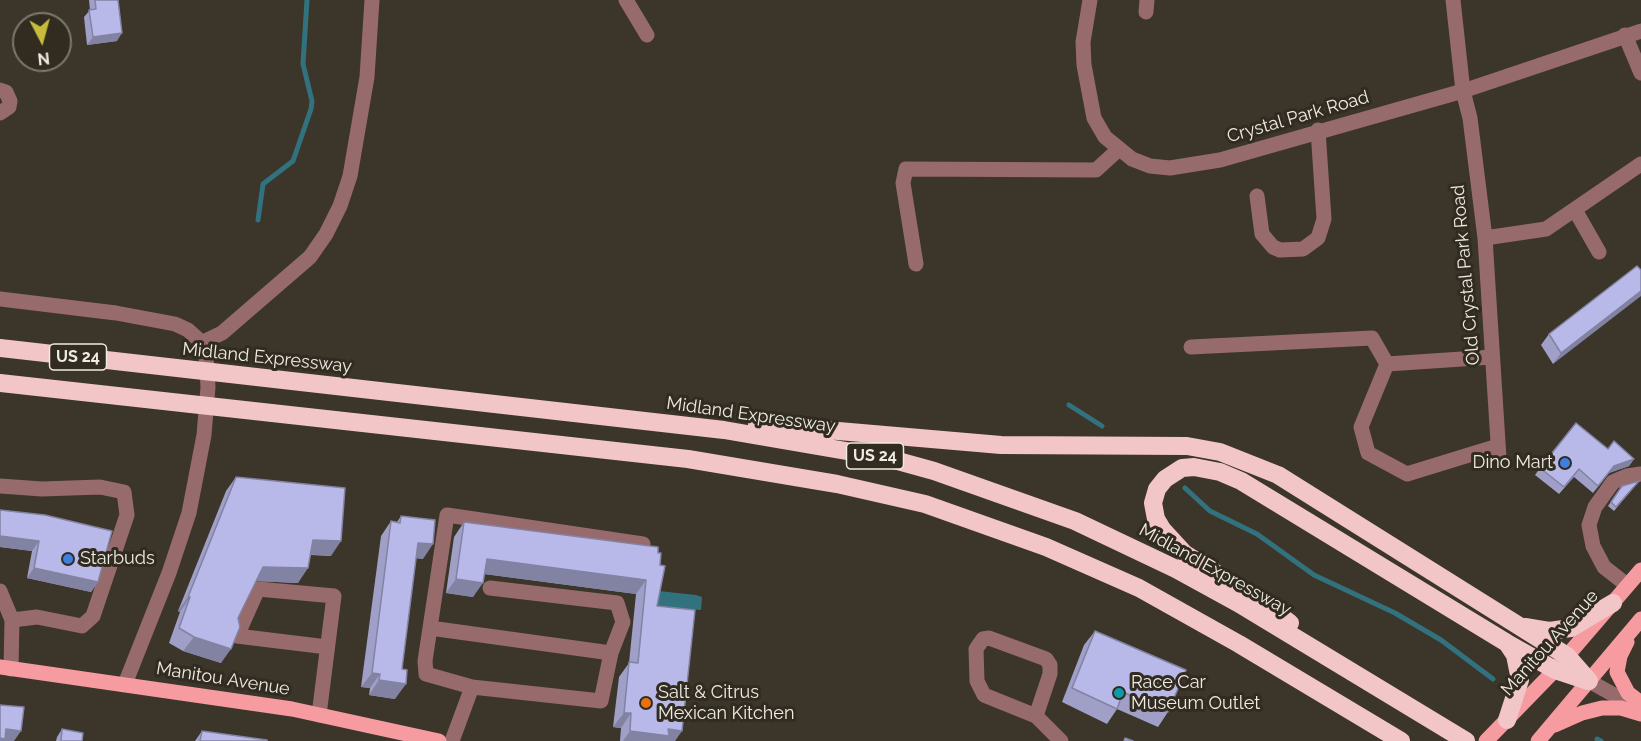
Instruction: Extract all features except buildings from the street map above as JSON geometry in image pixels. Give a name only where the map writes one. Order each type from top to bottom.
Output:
[{"type":"highway","name":"Midland Expressway","points":[[0,348],[557,410],[792,440],[887,458],[981,486],[1075,521],[1176,569],[1238,603],[1466,741]]},
{"type":"highway","name":"US 24","points":[[0,383],[688,459],[837,484],[925,504],[1005,531],[1139,588],[1319,690],[1401,741]]},
{"type":"highway","points":[[557,410],[805,428],[951,442],[1001,445],[1166,445],[1220,452],[1278,475],[1567,656],[1589,681]]},
{"type":"highway","points":[[1355,675],[1268,606],[1185,554],[1171,540],[1162,529],[1154,511],[1154,495],[1165,479],[1182,468],[1194,467],[1220,472],[1241,481],[1507,643],[1555,670],[1589,681]]},
{"type":"highway","points":[[1502,617],[1530,629],[1565,630],[1613,603]]},
{"type":"highway","points":[[1507,643],[1515,655],[1520,680],[1507,720]]},
{"type":"main road","name":"Manitou Avenue","points":[[1486,741],[1555,670],[1641,570]]},
{"type":"main road","points":[[1542,735],[1638,623]]},
{"type":"main road","points":[[1638,623],[1620,656],[1617,672],[1628,693],[1641,703]]},
{"type":"main road","name":"Manitou Avenue","points":[[6,668],[125,684],[319,715],[439,741]]},
{"type":"main road","points":[[1542,735],[1582,713],[1602,708],[1621,708],[1641,712]]},
{"type":"street","points":[[201,343],[222,333],[286,281],[310,257],[335,216],[350,176],[368,77],[372,0]]},
{"type":"street","points":[[626,0],[647,34]]},
{"type":"street","name":"Crystal Park Road","points":[[1090,0],[1083,42],[1088,95],[1100,128],[1106,137],[1132,159],[1150,166],[1170,168],[1220,160],[1318,130],[1463,91],[1641,31]]},
{"type":"street","name":"Old Crystal Park Road","points":[[1387,364],[1361,427],[1368,453],[1407,474],[1498,452],[1485,238],[1470,118],[1463,91],[1453,0]]},
{"type":"street","points":[[1625,35],[1641,73]]},
{"type":"street","points":[[0,90],[6,92],[10,101],[9,107],[0,113]]},
{"type":"street","points":[[1257,196],[1262,234],[1273,247],[1280,250],[1303,249],[1318,238],[1324,219],[1318,130]]},
{"type":"street","points":[[916,264],[903,183],[906,169],[1096,170],[1119,149]]},
{"type":"street","points":[[1485,238],[1546,229],[1639,169]]},
{"type":"street","points":[[1575,210],[1599,252]]},
{"type":"street","points":[[0,300],[159,320],[188,330],[201,343],[206,354],[208,387],[198,478],[182,537],[125,684]]},
{"type":"street","points":[[1191,347],[1372,338],[1387,364],[1492,357]]},
{"type":"street","points":[[1627,585],[1604,567],[1593,546],[1589,525],[1595,507],[1613,482],[1627,476],[1641,474]]},
{"type":"street","points":[[0,486],[42,489],[100,487],[124,492],[127,515],[93,616],[82,626],[37,617],[12,620]]},
{"type":"street","points":[[490,588],[617,603],[623,622],[612,653],[601,701],[472,687],[426,674],[425,661],[447,515],[643,544]]},
{"type":"street","points":[[319,715],[334,596],[258,589],[237,636],[327,647]]},
{"type":"street","points":[[0,591],[12,620],[6,668]]},
{"type":"street","points":[[430,628],[612,653]]},
{"type":"street","points":[[1036,716],[1050,674],[1050,665],[1046,659],[988,638],[983,639],[976,649],[977,681],[984,695],[1036,716],[1061,741]]},
{"type":"street","points":[[1589,681],[1641,712]]},
{"type":"street","points":[[452,741],[472,687]]},
{"type":"water","points":[[659,591],[702,597],[701,610],[657,607]]},
{"type":"waterway","points":[[258,220],[263,184],[293,161],[311,109],[312,101],[303,64],[307,0]]},
{"type":"waterway","points":[[1069,405],[1102,426]]},
{"type":"waterway","points":[[1185,488],[1210,511],[1257,534],[1314,575],[1395,613],[1441,640],[1493,679]]},
{"type":"waterway","points":[[1597,739],[1601,741]]},
{"type":"place","name":"Dino Mart","points":[[1565,463]]},
{"type":"place","name":"Starbuds","points":[[68,559]]},
{"type":"place","name":"Race Car Museum Outlet","points":[[1119,693]]},
{"type":"place","name":"Salt & Citrus Mexican Kitchen","points":[[646,703]]}]
